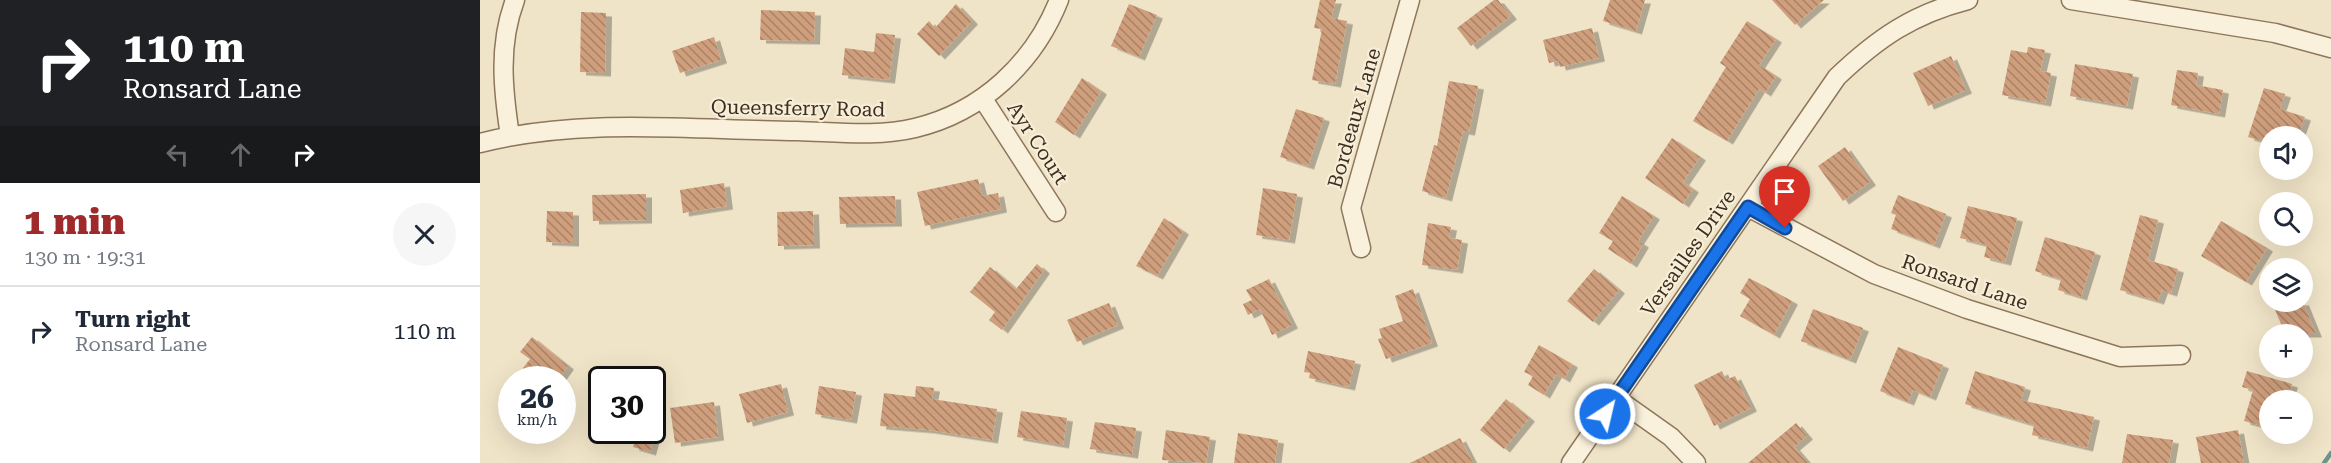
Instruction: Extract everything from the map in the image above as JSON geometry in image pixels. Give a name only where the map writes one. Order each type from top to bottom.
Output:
[{"type":"street","points":[[510,136],[502,76],[505,37],[515,0]]},
{"type":"street","name":"Queensferry Road","points":[[480,143],[510,136],[595,128],[894,132],[938,121],[983,99],[1020,66],[1048,25],[1059,0]]},
{"type":"street","name":"Bordeaux Lane","points":[[1361,248],[1351,208],[1410,0]]},
{"type":"street","name":"Versailles Drive","points":[[1571,463],[1837,77],[1869,47],[1907,22],[1968,0]]},
{"type":"street","points":[[2071,0],[2275,33],[2331,48]]},
{"type":"street","name":"Ayr Court","points":[[983,99],[1056,212]]},
{"type":"street","name":"Ronsard Lane","points":[[1748,207],[1874,274],[1967,309],[2120,357],[2181,355]]},
{"type":"street","points":[[1616,398],[1671,437],[1696,463]]},
{"type":"building","points":[[1320,0],[1336,0],[1331,18],[1347,21],[1335,84],[1312,80],[1322,29],[1314,28]]},
{"type":"building","points":[[1494,0],[1498,0],[1511,16],[1471,46],[1457,28]]},
{"type":"building","points":[[1610,0],[1645,0],[1636,31],[1603,21]]},
{"type":"building","points":[[1772,0],[1824,0],[1795,25]]},
{"type":"building","points":[[956,4],[972,21],[939,56],[917,34],[929,21],[935,28]]},
{"type":"building","points":[[1129,4],[1157,15],[1139,57],[1111,46]]},
{"type":"building","points":[[761,10],[815,12],[814,41],[760,40]]},
{"type":"building","points":[[581,12],[606,13],[605,73],[580,72]]},
{"type":"building","points":[[1747,21],[1776,39],[1759,65],[1776,76],[1765,93],[1759,89],[1727,141],[1693,121],[1726,67],[1720,63]]},
{"type":"building","points":[[1592,28],[1599,58],[1560,67],[1558,61],[1549,63],[1543,40]]},
{"type":"building","points":[[876,33],[895,35],[889,80],[842,75],[845,48],[874,52]]},
{"type":"building","points":[[714,37],[721,60],[680,73],[672,51]]},
{"type":"building","points":[[2028,47],[2045,50],[2040,71],[2051,73],[2045,103],[2002,95],[2011,50],[2027,53]]},
{"type":"building","points":[[1951,56],[1966,90],[1928,106],[1913,73]]},
{"type":"building","points":[[2075,64],[2133,74],[2127,106],[2070,96]]},
{"type":"building","points":[[2177,70],[2198,73],[2196,85],[2223,90],[2219,114],[2171,105]]},
{"type":"building","points":[[1082,78],[1101,91],[1074,135],[1055,122]]},
{"type":"building","points":[[1449,81],[1478,86],[1469,132],[1463,131],[1446,198],[1422,191],[1434,145],[1437,146]]},
{"type":"building","points":[[2264,88],[2285,94],[2280,109],[2305,117],[2302,126],[2259,126],[2259,140],[2248,137]]},
{"type":"building","points":[[1296,109],[1324,118],[1308,166],[1280,157]]},
{"type":"building","points":[[1672,138],[1700,157],[1683,182],[1693,189],[1683,204],[1645,178]]},
{"type":"building","points":[[1845,147],[1870,182],[1843,201],[1818,166]]},
{"type":"building","points":[[978,179],[982,196],[998,193],[1001,209],[925,226],[917,192]]},
{"type":"building","points":[[724,183],[727,206],[683,213],[680,190]]},
{"type":"building","points":[[1263,188],[1297,194],[1289,240],[1256,235]]},
{"type":"building","points":[[646,194],[646,220],[593,221],[592,195]]},
{"type":"building","points":[[1898,195],[1946,214],[1934,245],[1891,229],[1896,215],[1891,213]]},
{"type":"building","points":[[895,196],[896,223],[840,224],[839,197]]},
{"type":"building","points":[[1622,196],[1654,216],[1638,241],[1643,244],[1631,264],[1608,249],[1613,241],[1599,233]]},
{"type":"building","points":[[1968,206],[2017,218],[2005,262],[1984,257],[1987,245],[1960,238]]},
{"type":"building","points":[[547,211],[573,212],[573,243],[546,242]]},
{"type":"building","points":[[813,211],[814,245],[778,246],[777,212]]},
{"type":"building","points":[[2140,215],[2158,220],[2148,260],[2178,269],[2171,293],[2162,290],[2158,301],[2120,290]]},
{"type":"building","points":[[1164,218],[1183,231],[1157,276],[1136,266]]},
{"type":"building","points":[[2221,221],[2259,243],[2259,246],[2267,248],[2246,282],[2201,256]]},
{"type":"building","points":[[1428,223],[1451,227],[1449,238],[1462,240],[1457,270],[1422,265]]},
{"type":"building","points":[[2045,237],[2095,252],[2081,297],[2058,290],[2061,279],[2035,271]]},
{"type":"building","points":[[1037,264],[1044,270],[1002,330],[989,320],[995,312],[970,292],[990,267],[1016,289]]},
{"type":"building","points":[[1594,269],[1619,290],[1593,322],[1567,301]]},
{"type":"building","points":[[1749,278],[1792,301],[1774,335],[1740,316],[1750,299],[1740,293]]},
{"type":"building","points":[[1269,279],[1292,325],[1272,335],[1260,309],[1248,315],[1243,304],[1252,300],[1246,290]]},
{"type":"building","points":[[1413,289],[1432,343],[1386,359],[1378,339],[1382,338],[1379,329],[1403,321],[1395,296]]},
{"type":"building","points":[[1109,303],[1118,325],[1077,342],[1067,320]]},
{"type":"building","points":[[1813,309],[1863,328],[1850,360],[1801,341]]},
{"type":"building","points":[[2276,312],[2307,312],[2312,324],[2281,324]]},
{"type":"building","points":[[532,337],[568,366],[525,366],[530,359],[520,352]]},
{"type":"building","points":[[1539,345],[1572,364],[1564,379],[1556,374],[1544,395],[1528,385],[1533,376],[1524,372]]},
{"type":"building","points":[[1898,347],[1943,365],[1930,397],[1913,390],[1908,402],[1880,391]]},
{"type":"building","points":[[1308,351],[1355,361],[1349,387],[1309,378],[1310,373],[1304,372]]},
{"type":"building","points":[[1722,371],[1726,380],[1735,376],[1751,408],[1714,426],[1694,385]]},
{"type":"building","points":[[1975,371],[2025,387],[2021,400],[2094,417],[2087,448],[2032,435],[2034,425],[1965,404]]},
{"type":"building","points":[[2247,371],[2259,374],[2259,378],[2271,378],[2292,384],[2290,390],[2259,390],[2259,425],[2244,421],[2253,390],[2242,387]]},
{"type":"building","points":[[781,384],[788,412],[747,423],[739,394]]},
{"type":"building","points":[[819,386],[856,392],[851,420],[815,414]]},
{"type":"building","points":[[916,386],[934,388],[932,399],[997,409],[992,440],[929,430],[880,426],[884,393],[915,397]]},
{"type":"building","points":[[1506,399],[1529,418],[1504,449],[1480,430]]},
{"type":"building","points":[[714,402],[718,437],[675,443],[670,408]]},
{"type":"building","points":[[1021,411],[1067,418],[1063,445],[1017,437]]},
{"type":"building","points":[[1095,422],[1136,428],[1132,455],[1090,449]]},
{"type":"building","points":[[1796,423],[1807,436],[1794,447],[1808,463],[1748,463]]},
{"type":"building","points":[[1166,430],[1210,437],[1206,463],[1162,460]]},
{"type":"building","points":[[2238,430],[2244,463],[2201,463],[2196,437]]},
{"type":"building","points":[[1238,433],[1278,440],[1275,463],[1234,463]]},
{"type":"building","points":[[2127,434],[2173,440],[2169,463],[2122,463]]},
{"type":"building","points":[[1460,438],[1473,463],[1410,463]]},
{"type":"building","points":[[634,444],[652,444],[650,452],[633,447]]},
{"type":"waterway","points":[[2324,463],[2331,453]]},
{"type":"route","points":[[1605,414],[1748,207],[1785,228]]}]
